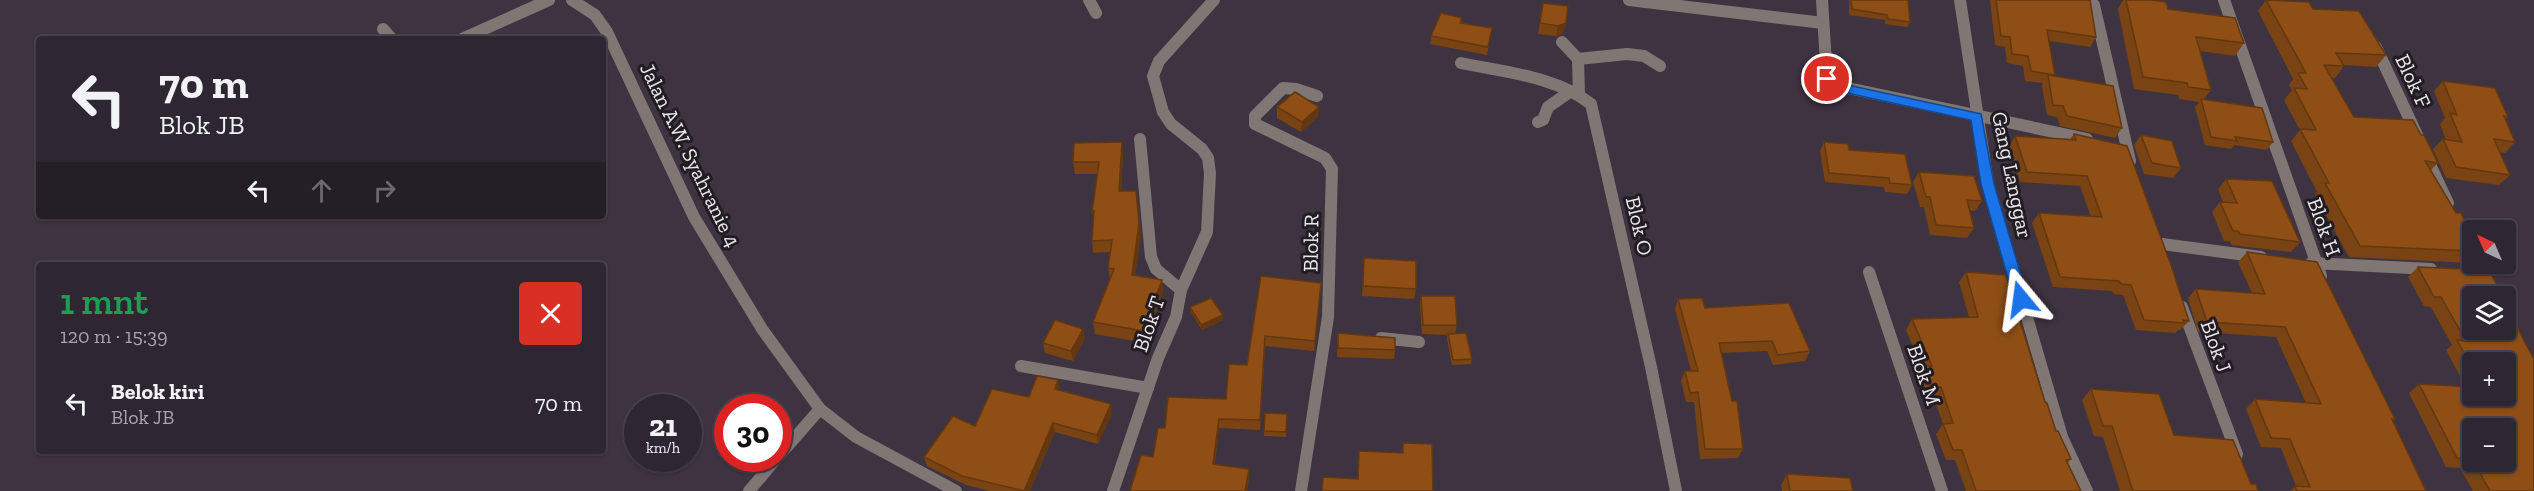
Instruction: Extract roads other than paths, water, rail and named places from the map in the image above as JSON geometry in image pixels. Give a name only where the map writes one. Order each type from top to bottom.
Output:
[{"type":"street","points":[[469,36],[549,0]]},
{"type":"street","name":"Jalan A.W. Syahranie 4","points":[[572,0],[595,15],[607,33],[694,217],[762,329],[820,409],[856,437],[956,491]]},
{"type":"street","points":[[1089,0],[1096,13]]},
{"type":"street","points":[[1181,290],[1207,232],[1210,173],[1208,158],[1202,149],[1171,124],[1163,112],[1153,76],[1159,61],[1214,0]]},
{"type":"street","points":[[1629,0],[1823,23]]},
{"type":"street","points":[[1822,0],[1827,79],[1834,85],[2101,142]]},
{"type":"street","name":"Gang Langgar","points":[[1960,0],[1988,184],[2062,437],[2087,491]]},
{"type":"street","name":"Blok H","points":[[2224,0],[2310,263],[2326,286]]},
{"type":"street","points":[[2094,5],[2121,148],[2134,170]]},
{"type":"street","points":[[383,29],[389,36]]},
{"type":"street","name":"Blok F","points":[[2370,34],[2454,215]]},
{"type":"street","points":[[1562,42],[1578,59],[1575,92]]},
{"type":"street","points":[[1578,59],[1628,54],[1644,56],[1660,66]]},
{"type":"street","points":[[1461,63],[1575,92]]},
{"type":"street","name":"Blok R","points":[[1301,491],[1332,334],[1328,318],[1332,168],[1325,158],[1255,124],[1254,120],[1255,116],[1283,88],[1296,89],[1317,96]]},
{"type":"street","points":[[1538,122],[1543,120],[1548,107],[1554,100],[1575,92]]},
{"type":"street","name":"Blok O","points":[[1575,92],[1591,104],[1651,366],[1676,491]]},
{"type":"street","name":"Blok T","points":[[1113,491],[1148,388],[1176,317],[1181,290],[1156,268],[1151,257],[1140,140]]},
{"type":"street","points":[[2162,244],[2269,258]]},
{"type":"street","points":[[2310,263],[2448,270]]},
{"type":"street","name":"Blok M","points":[[1869,272],[1942,491]]},
{"type":"street","name":"Blok J","points":[[2180,300],[2190,334],[2243,470]]},
{"type":"street","points":[[1373,338],[1419,342]]},
{"type":"street","points":[[1021,366],[1148,388]]},
{"type":"street","points":[[792,442],[820,409]]},
{"type":"street","points":[[749,491],[766,472]]}]
